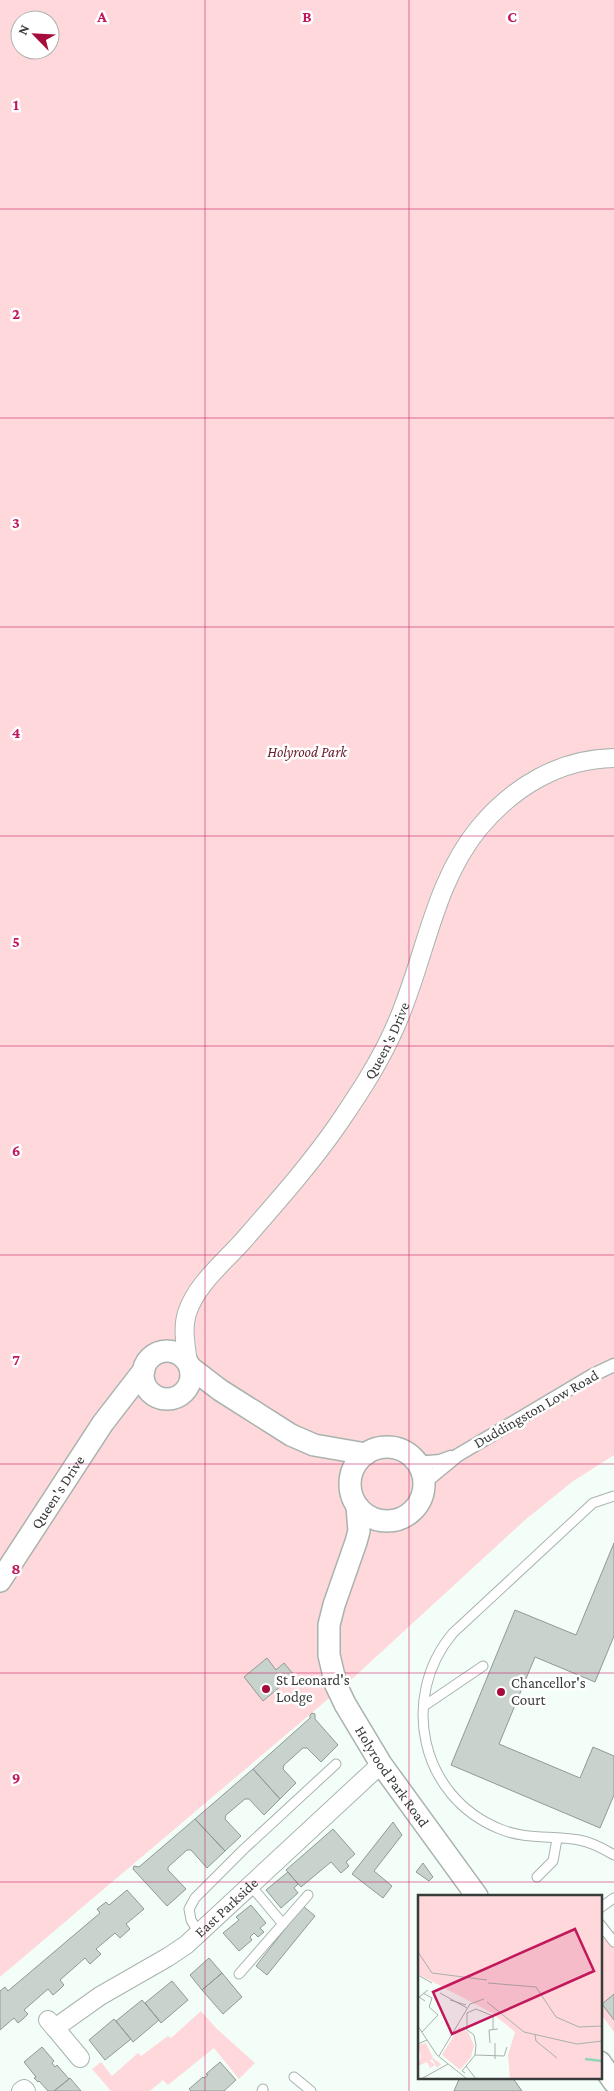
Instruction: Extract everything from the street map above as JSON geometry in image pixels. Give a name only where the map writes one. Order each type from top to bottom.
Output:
[{"type":"street","name":"Queen's Drive","points":[[187,1390],[191,1381],[185,1323],[194,1298],[289,1188],[325,1143],[355,1099],[396,1025],[442,892],[460,856],[478,829],[498,806],[521,788],[546,774],[571,764],[614,758]]},
{"type":"street","name":"Queen's Drive","points":[[0,1582],[103,1423],[119,1404],[151,1358],[164,1352],[178,1354],[220,1390],[270,1423],[314,1445],[325,1453],[350,1485],[356,1506],[359,1531],[351,1560]]},
{"type":"street","name":"Duddingston Low Road","points":[[458,1455],[593,1375],[614,1365]]},
{"type":"street","points":[[144,1370],[145,1384],[153,1395]]},
{"type":"street","name":"Queen's Drive","points":[[119,1404],[135,1396],[153,1395],[162,1399],[171,1399],[180,1396],[187,1390],[198,1387],[220,1390]]},
{"type":"street","name":"Queen's Drive","points":[[314,1445],[366,1454],[379,1448],[394,1448],[407,1453],[418,1463]]},
{"type":"street","points":[[350,1485],[352,1471],[366,1454]]},
{"type":"street","points":[[351,1560],[374,1532],[414,1510],[422,1498],[424,1483],[418,1463],[440,1461],[458,1455]]},
{"type":"street","points":[[424,1483],[458,1455]]},
{"type":"street","points":[[356,1506],[374,1519],[395,1521]]},
{"type":"street","name":"Holyrood Park Road","points":[[351,1560],[335,1600],[330,1620],[329,1655],[336,1686],[380,1764],[476,1895]]},
{"type":"street","name":"East Parkside","points":[[80,2058],[51,2024],[168,1957],[200,1933],[380,1764]]},
{"type":"street","points":[[602,2065],[614,2082]]},
{"type":"street","points":[[21,2091],[24,2089],[26,2091]]},
{"type":"lane","points":[[614,1496],[593,1503],[453,1632],[436,1655],[428,1682],[424,1706],[423,1734],[432,1763],[449,1791],[460,1803],[479,1818],[500,1829],[530,1837],[582,1841],[614,1855]]},
{"type":"lane","points":[[424,1706],[483,1666]]},
{"type":"lane","points":[[200,1933],[191,1920],[189,1909],[195,1898],[336,1764]]},
{"type":"lane","points":[[537,1877],[553,1861],[557,1839]]},
{"type":"lane","points":[[251,1886],[283,1924]]},
{"type":"lane","points":[[239,1974],[308,1895]]},
{"type":"lane","points":[[602,1907],[614,1898]]},
{"type":"lane","points":[[602,1927],[614,1942]]},
{"type":"lane","points":[[294,2077],[311,2091]]},
{"type":"green space","name":"Holyrood Park","points":[[0,0],[614,0],[614,1455],[572,1482],[525,1520],[353,1678],[0,1977]]},
{"type":"green space","points":[[614,1931],[614,2032],[602,2016],[602,1934]]},
{"type":"green space","points":[[201,2011],[217,2029],[255,2063],[239,2079],[214,2048],[168,2085],[163,2080],[150,2091],[111,2091],[92,2069],[101,2062],[112,2076],[138,2053],[141,2056],[168,2036],[171,2038]]},
{"type":"building","name":"Chancellor's Court","points":[[614,1543],[614,1636],[595,1682],[535,1657],[499,1744],[580,1778],[593,1747],[614,1756],[614,1795],[600,1828],[451,1765],[515,1610],[576,1635]]},
{"type":"building","name":"St Leonard's Lodge","points":[[267,1658],[276,1670],[284,1663],[294,1675],[263,1701],[244,1677]]},
{"type":"building","points":[[312,1713],[315,1714],[315,1719],[338,1745],[321,1762],[307,1748],[303,1748],[284,1765],[283,1769],[296,1783],[280,1799],[253,1769],[310,1718]]},
{"type":"building","points":[[253,1769],[280,1799],[264,1815],[249,1799],[245,1799],[226,1815],[225,1819],[241,1836],[225,1851],[195,1819]]},
{"type":"building","points":[[195,1819],[225,1851],[207,1868],[191,1850],[187,1850],[168,1867],[168,1870],[186,1889],[167,1906],[133,1869],[134,1866],[139,1867]]},
{"type":"building","points":[[393,1822],[402,1835],[374,1871],[392,1886],[383,1898],[352,1874]]},
{"type":"building","points":[[333,1829],[355,1854],[346,1862],[349,1866],[341,1873],[331,1862],[301,1887],[286,1870]]},
{"type":"building","points":[[423,1863],[433,1877],[429,1881],[416,1872]]},
{"type":"building","points":[[288,1872],[298,1884],[294,1888],[298,1893],[281,1908],[266,1890]]},
{"type":"building","points":[[127,1890],[144,1909],[126,1924],[130,1929],[120,1938],[115,1933],[96,1949],[101,1954],[90,1964],[85,1958],[60,1980],[64,1985],[59,1990],[53,1995],[48,1989],[24,2010],[28,2014],[23,2019],[18,2023],[14,2018],[0,2030],[0,1991],[5,1987],[8,1991],[100,1913],[97,1909],[106,1902],[109,1905]]},
{"type":"building","points":[[251,1905],[266,1923],[260,1928],[264,1932],[258,1937],[254,1933],[250,1937],[252,1940],[239,1951],[223,1933],[239,1920],[236,1917]]},
{"type":"building","points":[[303,1906],[315,1916],[267,1975],[256,1966]]},
{"type":"building","points":[[209,1958],[222,1973],[202,1990],[190,1975]]},
{"type":"building","points":[[222,1973],[242,1997],[223,2014],[202,1990]]},
{"type":"building","points":[[172,1981],[188,2000],[161,2023],[145,2003]]},
{"type":"building","points":[[614,1994],[614,2020],[602,2004]]},
{"type":"building","points":[[142,2000],[159,2020],[133,2042],[116,2021]]},
{"type":"building","points":[[114,2019],[131,2039],[105,2060],[89,2040]]},
{"type":"building","points":[[42,2047],[54,2061],[52,2063],[55,2067],[57,2065],[69,2079],[54,2091],[48,2091],[38,2082],[24,2062]]},
{"type":"building","points":[[220,2062],[236,2080],[224,2091],[191,2091],[189,2089],[208,2075],[206,2074]]},
{"type":"building","points":[[460,2078],[513,2078],[522,2091],[454,2091]]},
{"type":"building","points":[[69,2079],[81,2091],[54,2091]]},
{"type":"place","name":"St Leonard's Lodge","points":[[266,1689]]},
{"type":"place","name":"Chancellor's Court","points":[[501,1692]]}]
